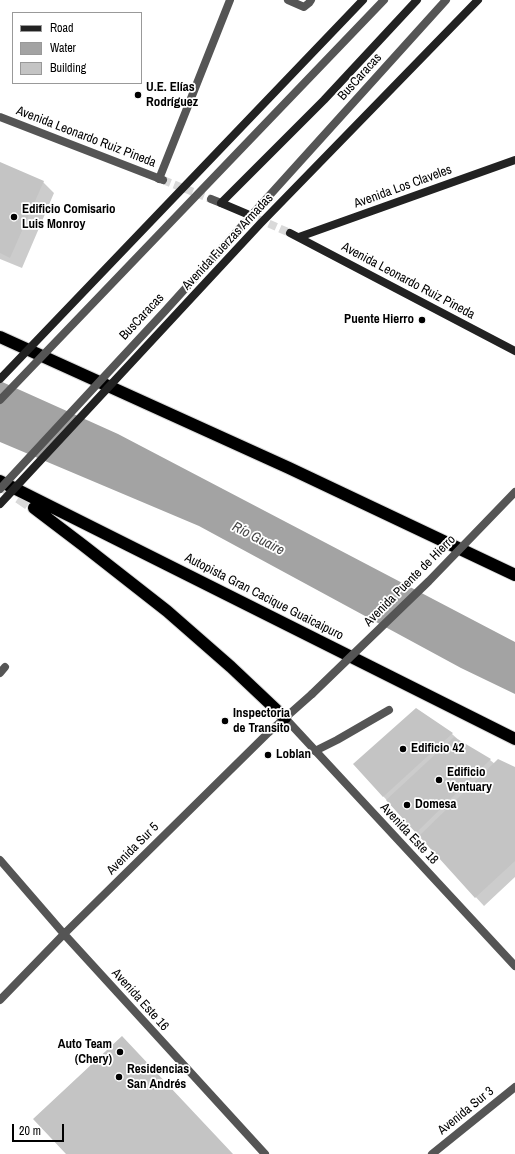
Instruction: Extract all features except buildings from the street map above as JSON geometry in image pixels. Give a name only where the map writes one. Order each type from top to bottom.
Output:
[{"type":"highway","points":[[0,338],[289,468],[515,576]]},
{"type":"highway","name":"Autopista Gran Cacique Guaicaipuro","points":[[0,481],[515,739]]},
{"type":"highway","points":[[34,508],[167,611],[231,667],[285,718]]},
{"type":"main road","points":[[0,380],[363,0]]},
{"type":"main road","points":[[247,214],[221,202],[324,100],[417,0]]},
{"type":"main road","name":"Avenida Fuerzas Armadas","points":[[0,504],[260,224],[478,0]]},
{"type":"main road","name":"Avenida Los Claveles","points":[[299,237],[515,160]]},
{"type":"main road","name":"Avenida Leonardo Ruiz Pineda","points":[[290,233],[515,351]]},
{"type":"street","name":"Avenida Leonardo Ruiz Pineda","points":[[0,117],[161,179],[230,0]]},
{"type":"street","points":[[288,0],[304,7],[310,3],[311,0]]},
{"type":"street","points":[[0,400],[384,0]]},
{"type":"street","name":"BusCaracas","points":[[0,489],[165,311],[446,0]]},
{"type":"street","points":[[211,199],[221,202]]},
{"type":"street","name":"Avenida Puente de Hierro","points":[[285,718],[312,694],[429,581],[515,492]]},
{"type":"street","points":[[315,751],[389,710]]},
{"type":"street","name":"Avenida Este 18","points":[[285,718],[515,966]]},
{"type":"street","name":"Avenida Sur 5","points":[[0,1000],[64,934],[285,718]]},
{"type":"street","name":"Avenida Este 16","points":[[0,860],[64,934],[265,1154]]},
{"type":"street","name":"Avenida Sur 3","points":[[432,1154],[515,1087]]},
{"type":"water","name":"Río Guaire","points":[[0,381],[118,434],[515,642],[515,694],[461,668],[199,526],[0,442]]},
{"type":"tunnel","points":[[163,180],[211,199]]},
{"type":"tunnel","points":[[247,214],[290,233]]},
{"type":"tunnel","points":[[4,487],[34,508]]},
{"type":"place","name":"U.E. Elías Rodríguez","points":[[138,95]]},
{"type":"place","name":"Edificio Comisario Luis Monroy","points":[[14,217]]},
{"type":"place","name":"Puente Hierro","points":[[422,320]]},
{"type":"place","name":"Inspectoria de Transito","points":[[225,721]]},
{"type":"place","name":"Edificio 42","points":[[403,749]]},
{"type":"place","name":"Loblan","points":[[268,755]]},
{"type":"place","name":"Edificio Ventuary","points":[[439,780]]},
{"type":"place","name":"Domesa","points":[[407,805]]},
{"type":"place","name":"Auto Team (Chery)","points":[[120,1052]]},
{"type":"place","name":"Residencias San Andrés","points":[[119,1077]]}]
